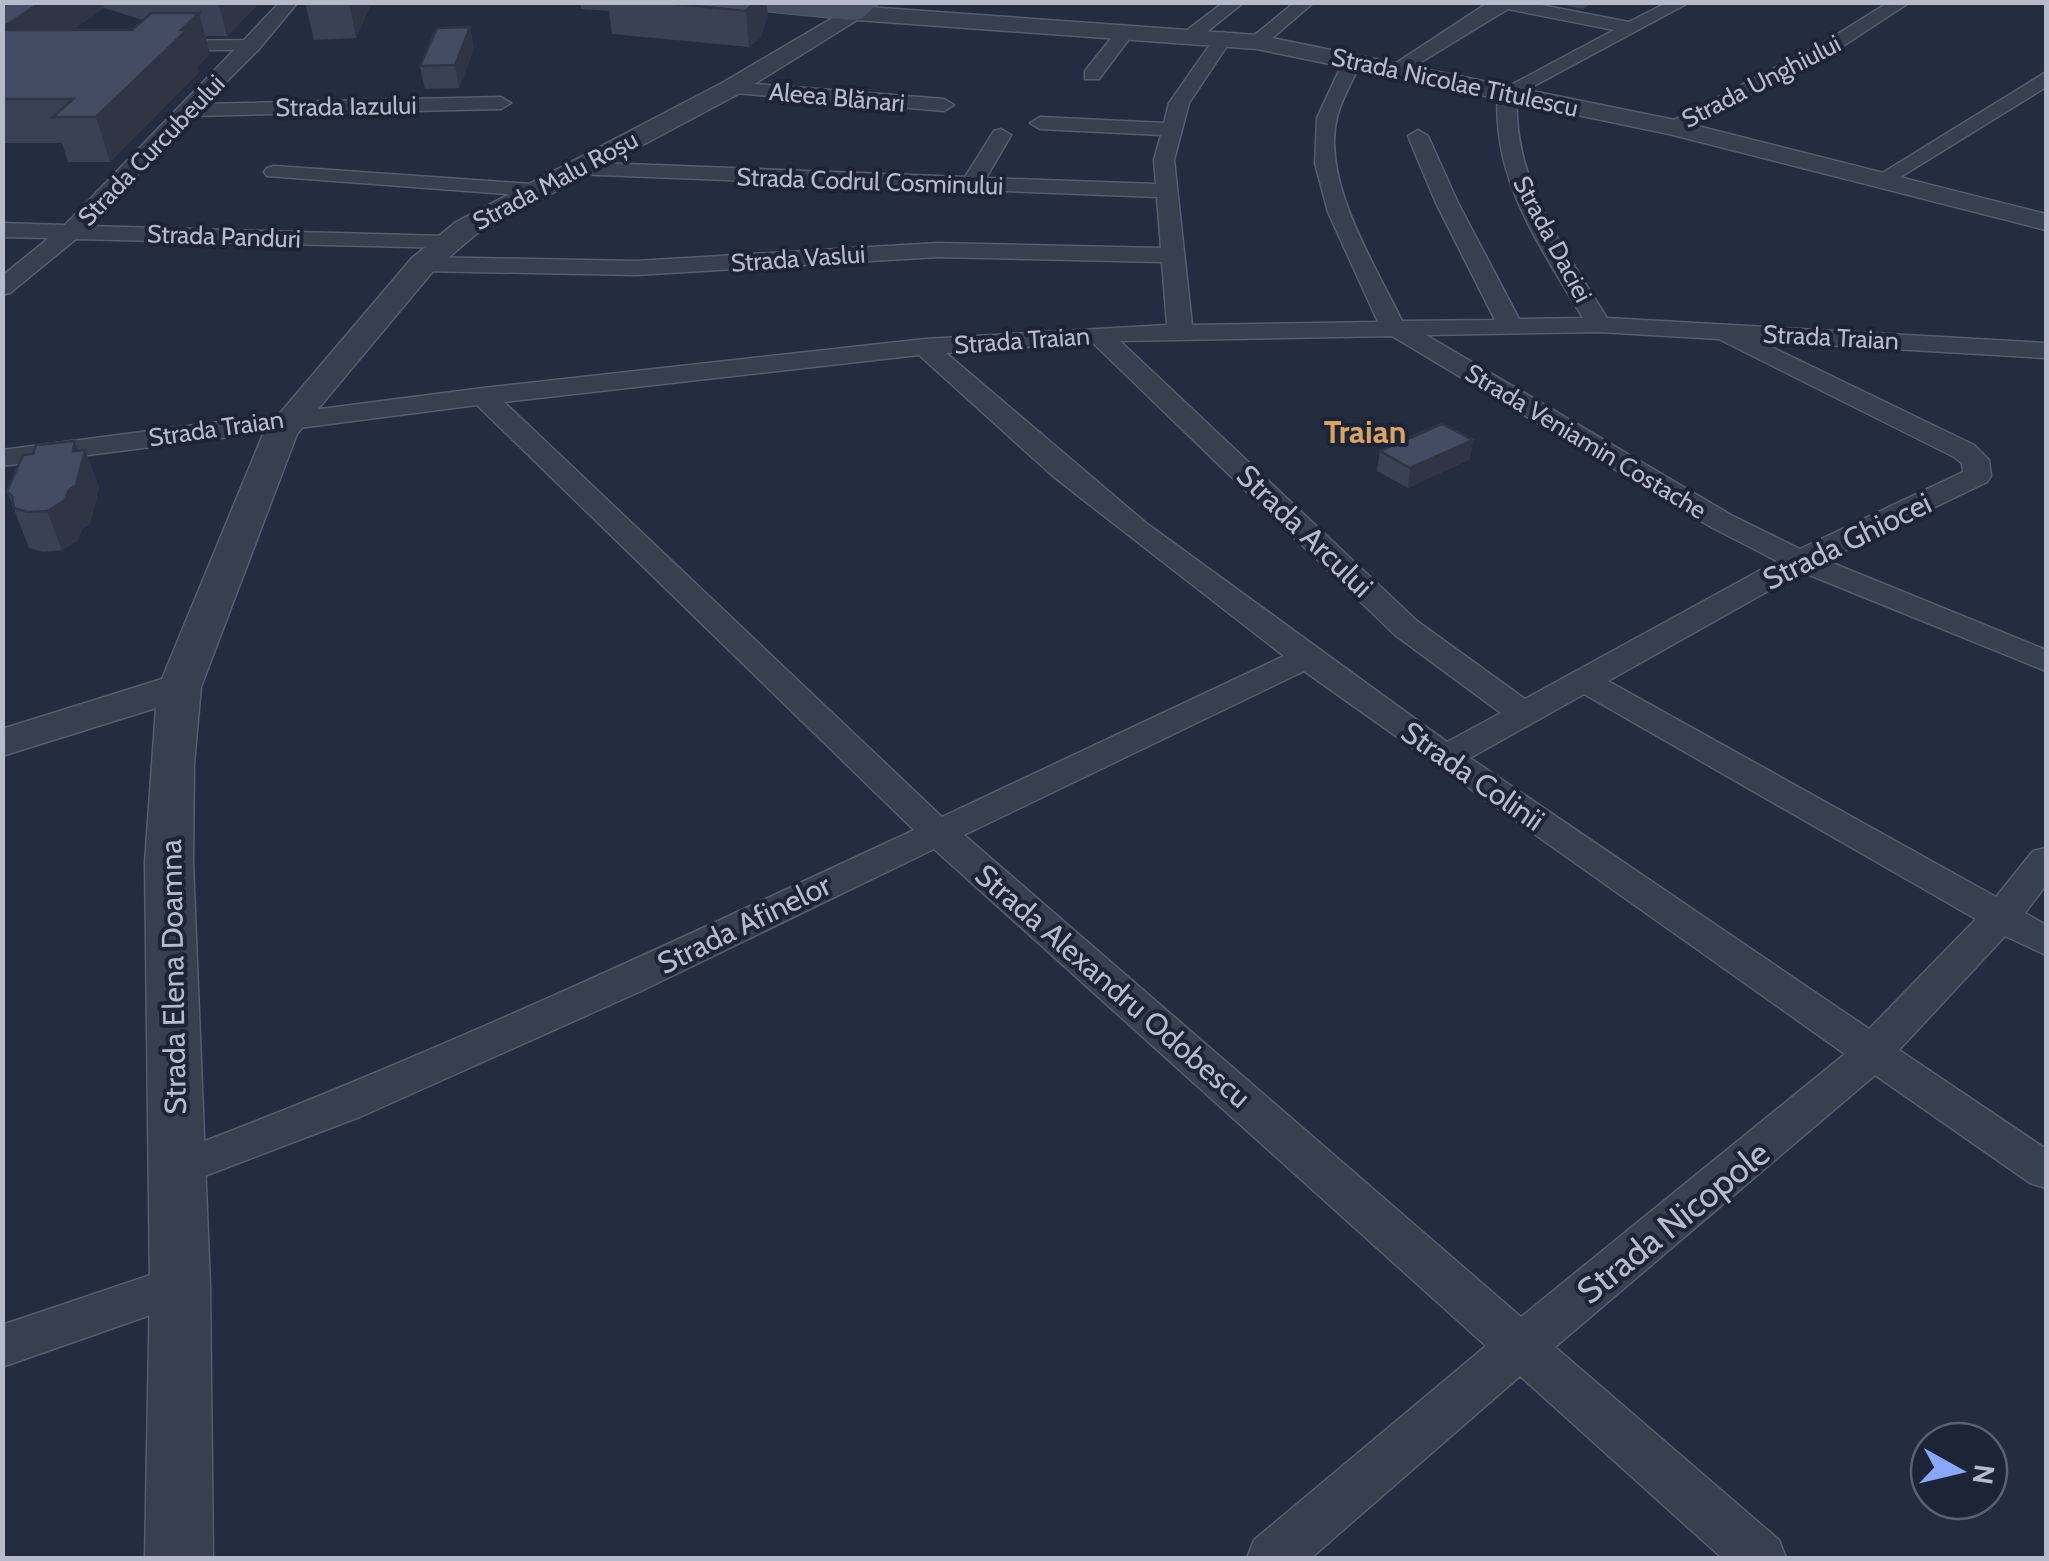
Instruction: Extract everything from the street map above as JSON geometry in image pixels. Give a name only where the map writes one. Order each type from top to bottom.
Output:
[{"type":"main road","points":[[742,2],[861,8]]},
{"type":"main road","points":[[779,6],[820,19],[824,33]]},
{"type":"street","name":"Strada Curcubeului","points":[[2,288],[72,231],[290,2]]},
{"type":"street","points":[[1192,35],[1236,2]]},
{"type":"street","points":[[1258,42],[1306,2]]},
{"type":"street","points":[[1508,92],[1682,2]]},
{"type":"street","name":"Strada Unghiului","points":[[1670,127],[1831,46],[1902,2]]},
{"type":"street","points":[[1396,69],[1500,3],[1631,28]]},
{"type":"street","name":"Strada Nicolae Titulescu","points":[[861,8],[1258,42],[1670,127],[2046,222]]},
{"type":"street","name":"Strada Malu Roșu","points":[[291,418],[445,242],[532,190],[731,88],[861,8]]},
{"type":"street","points":[[1092,75],[1126,30]]},
{"type":"street","points":[[1180,331],[1164,160],[1170,129],[1187,89],[1224,37]]},
{"type":"street","points":[[139,45],[253,45]]},
{"type":"street","points":[[1353,60],[1327,118],[1325,163],[1339,212],[1392,326]]},
{"type":"street","points":[[1882,180],[2046,78]]},
{"type":"street","name":"Aleea Blănari","points":[[731,88],[944,105]]},
{"type":"street","name":"Strada Daciei","points":[[1508,92],[1506,125],[1516,170],[1599,325]]},
{"type":"street","name":"Strada Iazului","points":[[190,110],[501,102]]},
{"type":"street","points":[[1040,123],[1170,129]]},
{"type":"street","points":[[970,186],[1001,135]]},
{"type":"street","points":[[1418,136],[1510,325]]},
{"type":"street","name":"Strada Codrul Cosminului","points":[[574,168],[970,186],[1166,190]]},
{"type":"street","points":[[274,172],[532,190]]},
{"type":"street","name":"Strada Panduri","points":[[2,230],[445,242]]},
{"type":"street","name":"Strada Vaslui","points":[[423,264],[636,268],[915,251],[1172,255]]},
{"type":"street","name":"Strada Traian","points":[[2,458],[482,396],[925,347],[1098,334],[1599,325],[2046,350]]},
{"type":"street","name":"Strada Veniamin Costache","points":[[1392,326],[1704,512],[1800,562],[2046,661]]},
{"type":"street","name":"Strada Ghiocei","points":[[1446,757],[1800,562],[1968,484],[1977,476],[1979,469],[1964,451],[1714,330]]},
{"type":"street","name":"Strada Arcului","points":[[1098,334],[1406,628],[1524,714]]},
{"type":"street","name":"Strada Colinii","points":[[925,347],[1108,508],[1304,658],[2046,1171]]},
{"type":"street","name":"Strada Alexandru Odobescu","points":[[482,396],[936,831],[1522,1344],[1760,1558]]},
{"type":"street","name":"Strada Elena Doamna","points":[[180,1558],[180,1285],[169,862],[172,748],[180,687],[218,583],[281,432],[291,418]]},
{"type":"street","name":"Strada Afinelor","points":[[176,1170],[329,1112],[626,981],[1304,658]]},
{"type":"street","points":[[1586,682],[2046,942]]},
{"type":"street","points":[[2,743],[180,687]]},
{"type":"street","name":"Strada Nicopole","points":[[1274,1558],[1522,1344],[1875,1054],[2000,918],[2046,860]]},
{"type":"street","points":[[2,1346],[180,1285]]},
{"type":"building","points":[[2,2],[41,2],[2,28]]},
{"type":"building","points":[[657,2],[755,2],[746,11]]},
{"type":"building","points":[[151,13],[199,13],[181,30],[187,30],[96,117],[53,117],[73,99],[2,99],[2,30],[132,30]]},
{"type":"building","points":[[470,27],[455,65],[420,66],[437,28]]},
{"type":"building","points":[[1442,424],[1473,440],[1410,468],[1380,451]]},
{"type":"building","points":[[75,441],[73,451],[85,450],[76,485],[64,501],[47,511],[14,508],[7,491],[23,455],[33,454],[36,445]]},
{"type":"district","name":"Traian","points":[[1365,431]]}]
